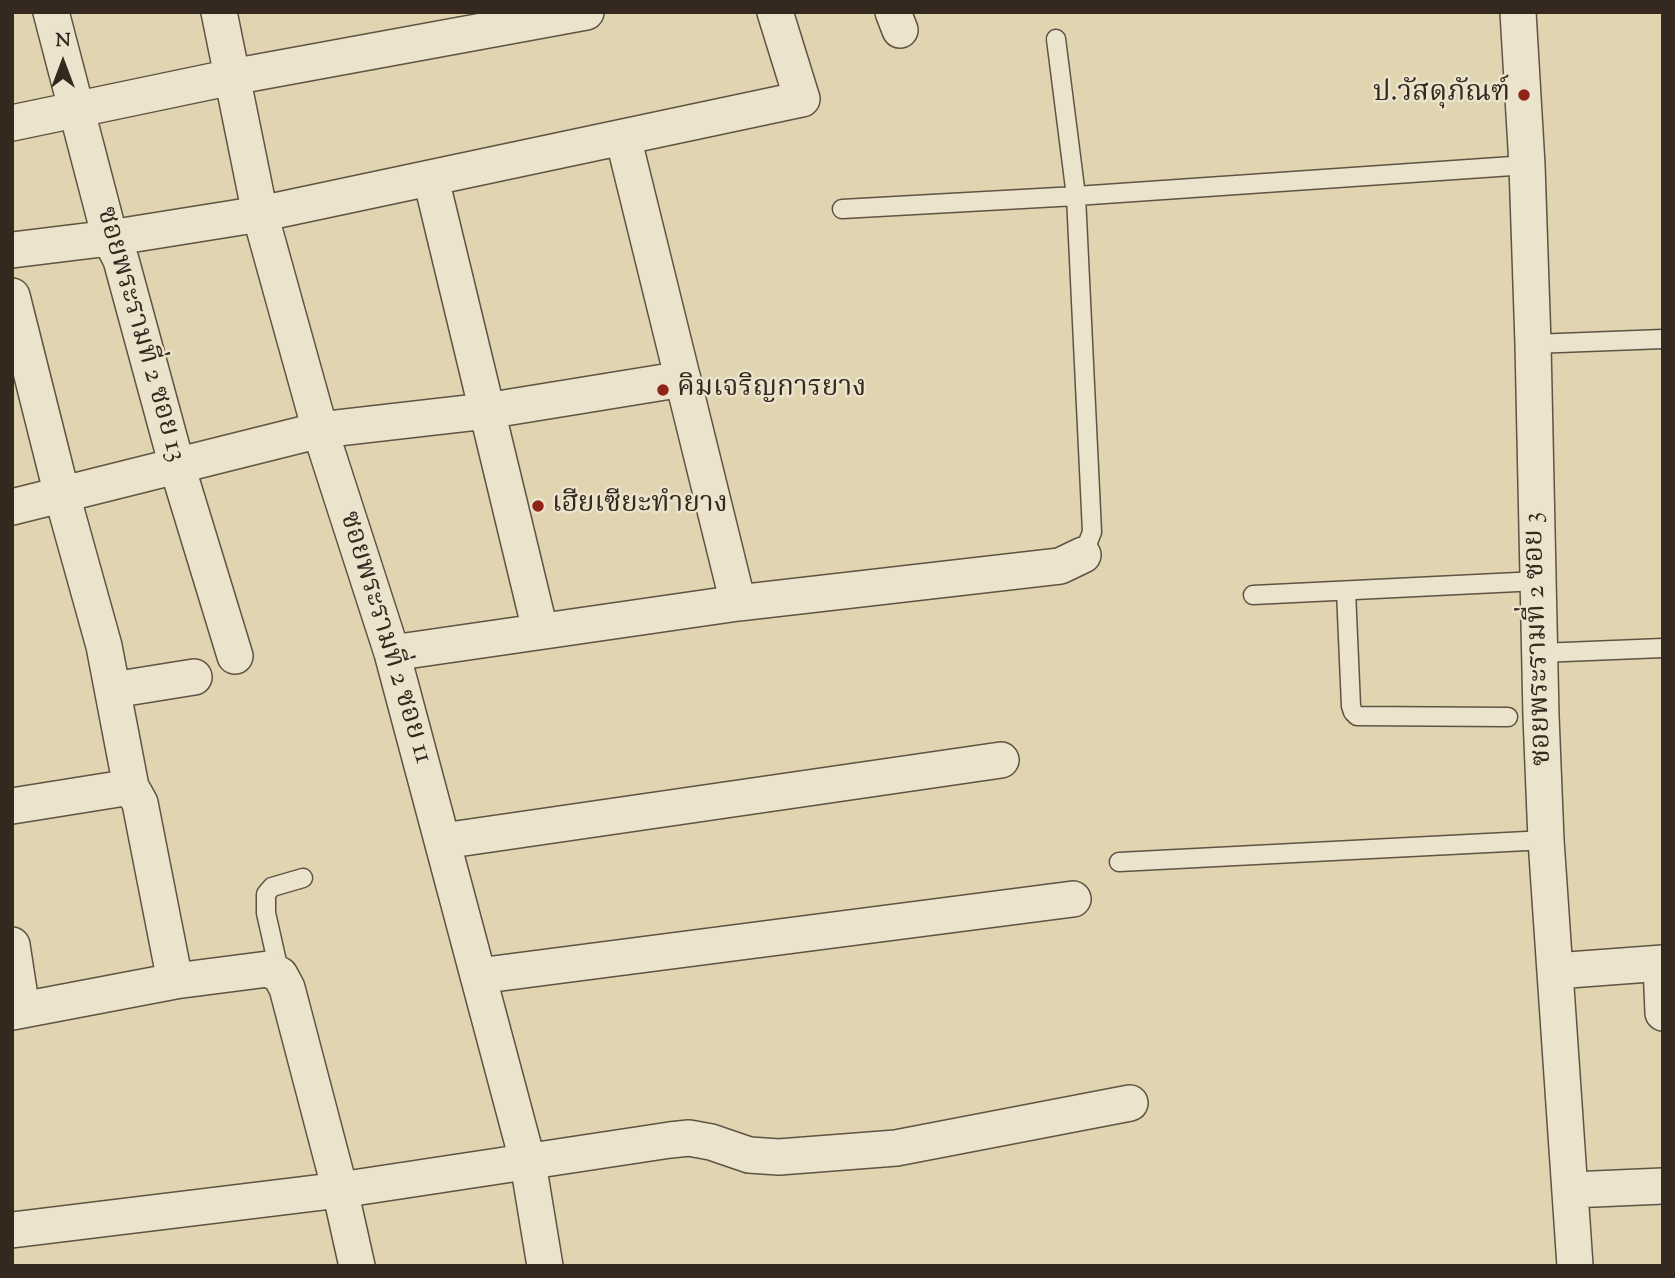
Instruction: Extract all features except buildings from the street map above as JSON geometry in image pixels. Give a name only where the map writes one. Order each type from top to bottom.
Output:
[{"type":"street","name":"ซอยพระรามที่ 2 ซอย 13","points":[[51,12],[110,238],[121,260],[177,466],[235,656]]},
{"type":"street","name":"ซอยพระรามที่ 2 ซอย 11","points":[[219,12],[260,214],[320,430],[392,653],[443,841],[528,1163],[545,1266]]},
{"type":"street","points":[[12,124],[232,77],[586,12]]},
{"type":"street","points":[[12,250],[110,238],[260,214],[802,99],[775,12]]},
{"type":"street","name":"ซอยพระรามที่ 2 ซอย 3","points":[[1518,12],[1527,165],[1546,840],[1575,1266]]},
{"type":"street","points":[[624,137],[738,603]]},
{"type":"street","points":[[431,179],[540,630]]},
{"type":"street","points":[[12,296],[62,495],[104,646],[131,787],[140,803],[175,981]]},
{"type":"street","points":[[12,507],[320,430],[486,411],[683,379]]},
{"type":"street","points":[[392,653],[738,603],[1060,566],[1083,555]]},
{"type":"street","points":[[113,690],[194,677]]},
{"type":"street","points":[[443,841],[1001,760]]},
{"type":"street","points":[[12,806],[131,787]]},
{"type":"street","points":[[478,976],[1073,898]]},
{"type":"street","points":[[12,944],[17,1011],[175,981],[268,969],[280,975],[287,988],[357,1266]]},
{"type":"street","points":[[1555,971],[1662,964],[1663,1013]]},
{"type":"street","points":[[12,1230],[340,1190],[689,1138],[711,1142],[749,1155],[779,1157],[896,1149],[1130,1103]]},
{"type":"street","points":[[1571,1190],[1663,1186]]},
{"type":"lane","points":[[1056,39],[1076,196],[1092,533],[1083,555]]},
{"type":"lane","points":[[842,209],[1527,165]]},
{"type":"lane","points":[[1533,344],[1663,339]]},
{"type":"lane","points":[[1253,596],[1538,581]]},
{"type":"lane","points":[[1346,591],[1351,706],[1357,716],[1508,717]]},
{"type":"lane","points":[[1539,653],[1663,648]]},
{"type":"lane","points":[[1119,862],[1546,840]]},
{"type":"lane","points":[[280,975],[265,913],[265,894],[272,887],[303,878]]},
{"type":"place","name":"ป.วัสดุภัณฑ์","points":[[1524,95]]},
{"type":"place","name":"คิมเจริญการยาง","points":[[663,390]]},
{"type":"place","name":"เฮียเซียะทำยาง","points":[[538,506]]}]
